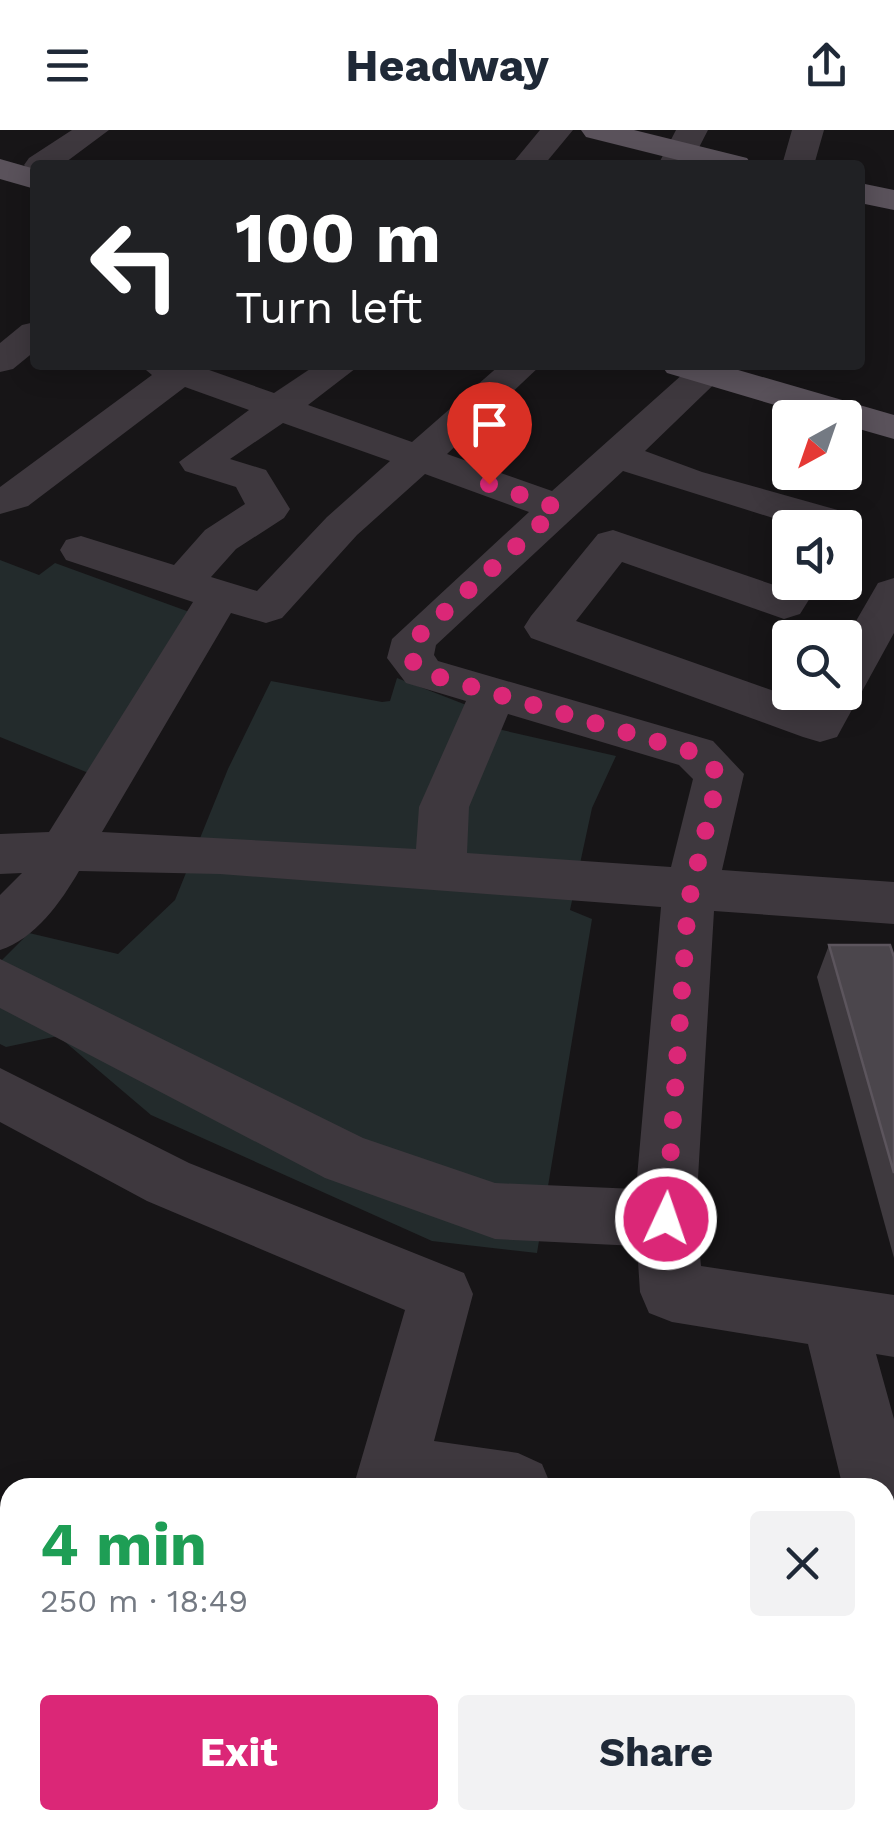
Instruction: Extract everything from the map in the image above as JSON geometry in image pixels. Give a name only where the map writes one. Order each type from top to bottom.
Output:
[{"type":"main road","points":[[597,130],[719,160]]},
{"type":"main road","points":[[865,194],[894,200]]},
{"type":"main road","points":[[709,370],[894,426]]},
{"type":"street","points":[[45,160],[93,130]]},
{"type":"street","points":[[531,160],[557,130]]},
{"type":"street","points":[[799,160],[808,130]]},
{"type":"street","points":[[0,362],[30,337]]},
{"type":"street","points":[[0,501],[13,497],[168,370],[558,508]]},
{"type":"street","points":[[0,929],[44,883],[65,850],[201,589],[206,549],[244,519],[269,509],[252,479],[198,462],[332,370]]},
{"type":"street","points":[[81,550],[266,608],[342,526],[517,370]]},
{"type":"street","points":[[700,370],[618,454],[415,639],[410,658],[422,672],[696,753],[719,774],[692,887],[666,1219],[672,1292],[864,1321],[877,1478]]},
{"type":"street","points":[[618,454],[688,481],[790,510]]},
{"type":"street","points":[[772,600],[613,544],[547,627],[772,707]]},
{"type":"street","points":[[862,650],[894,593]]},
{"type":"street","points":[[440,871],[444,807],[492,695]]},
{"type":"street","points":[[781,710],[820,724],[828,710]]},
{"type":"street","points":[[0,854],[65,850],[220,854],[692,887],[887,887]]},
{"type":"street","points":[[0,982],[346,1158],[495,1211],[666,1219]]},
{"type":"street","points":[[0,1093],[168,1182],[441,1294],[388,1478]]},
{"type":"shaded area","points":[[0,560],[39,575],[55,563],[195,614],[96,776],[0,737]]},
{"type":"shaded area","points":[[397,678],[474,708],[493,728],[616,756],[592,808],[570,910],[592,919],[537,1253],[432,1241],[151,1115],[58,1036],[6,1047],[0,1044],[0,962],[29,933],[118,954],[175,900],[228,769],[271,681],[382,702],[390,701]]},
{"type":"building","points":[[829,945],[890,945],[894,957],[894,1173]]},
{"type":"route","points":[[489,484],[558,508],[415,639],[410,658],[422,672],[696,753],[719,774],[688,904],[666,1219]]}]
